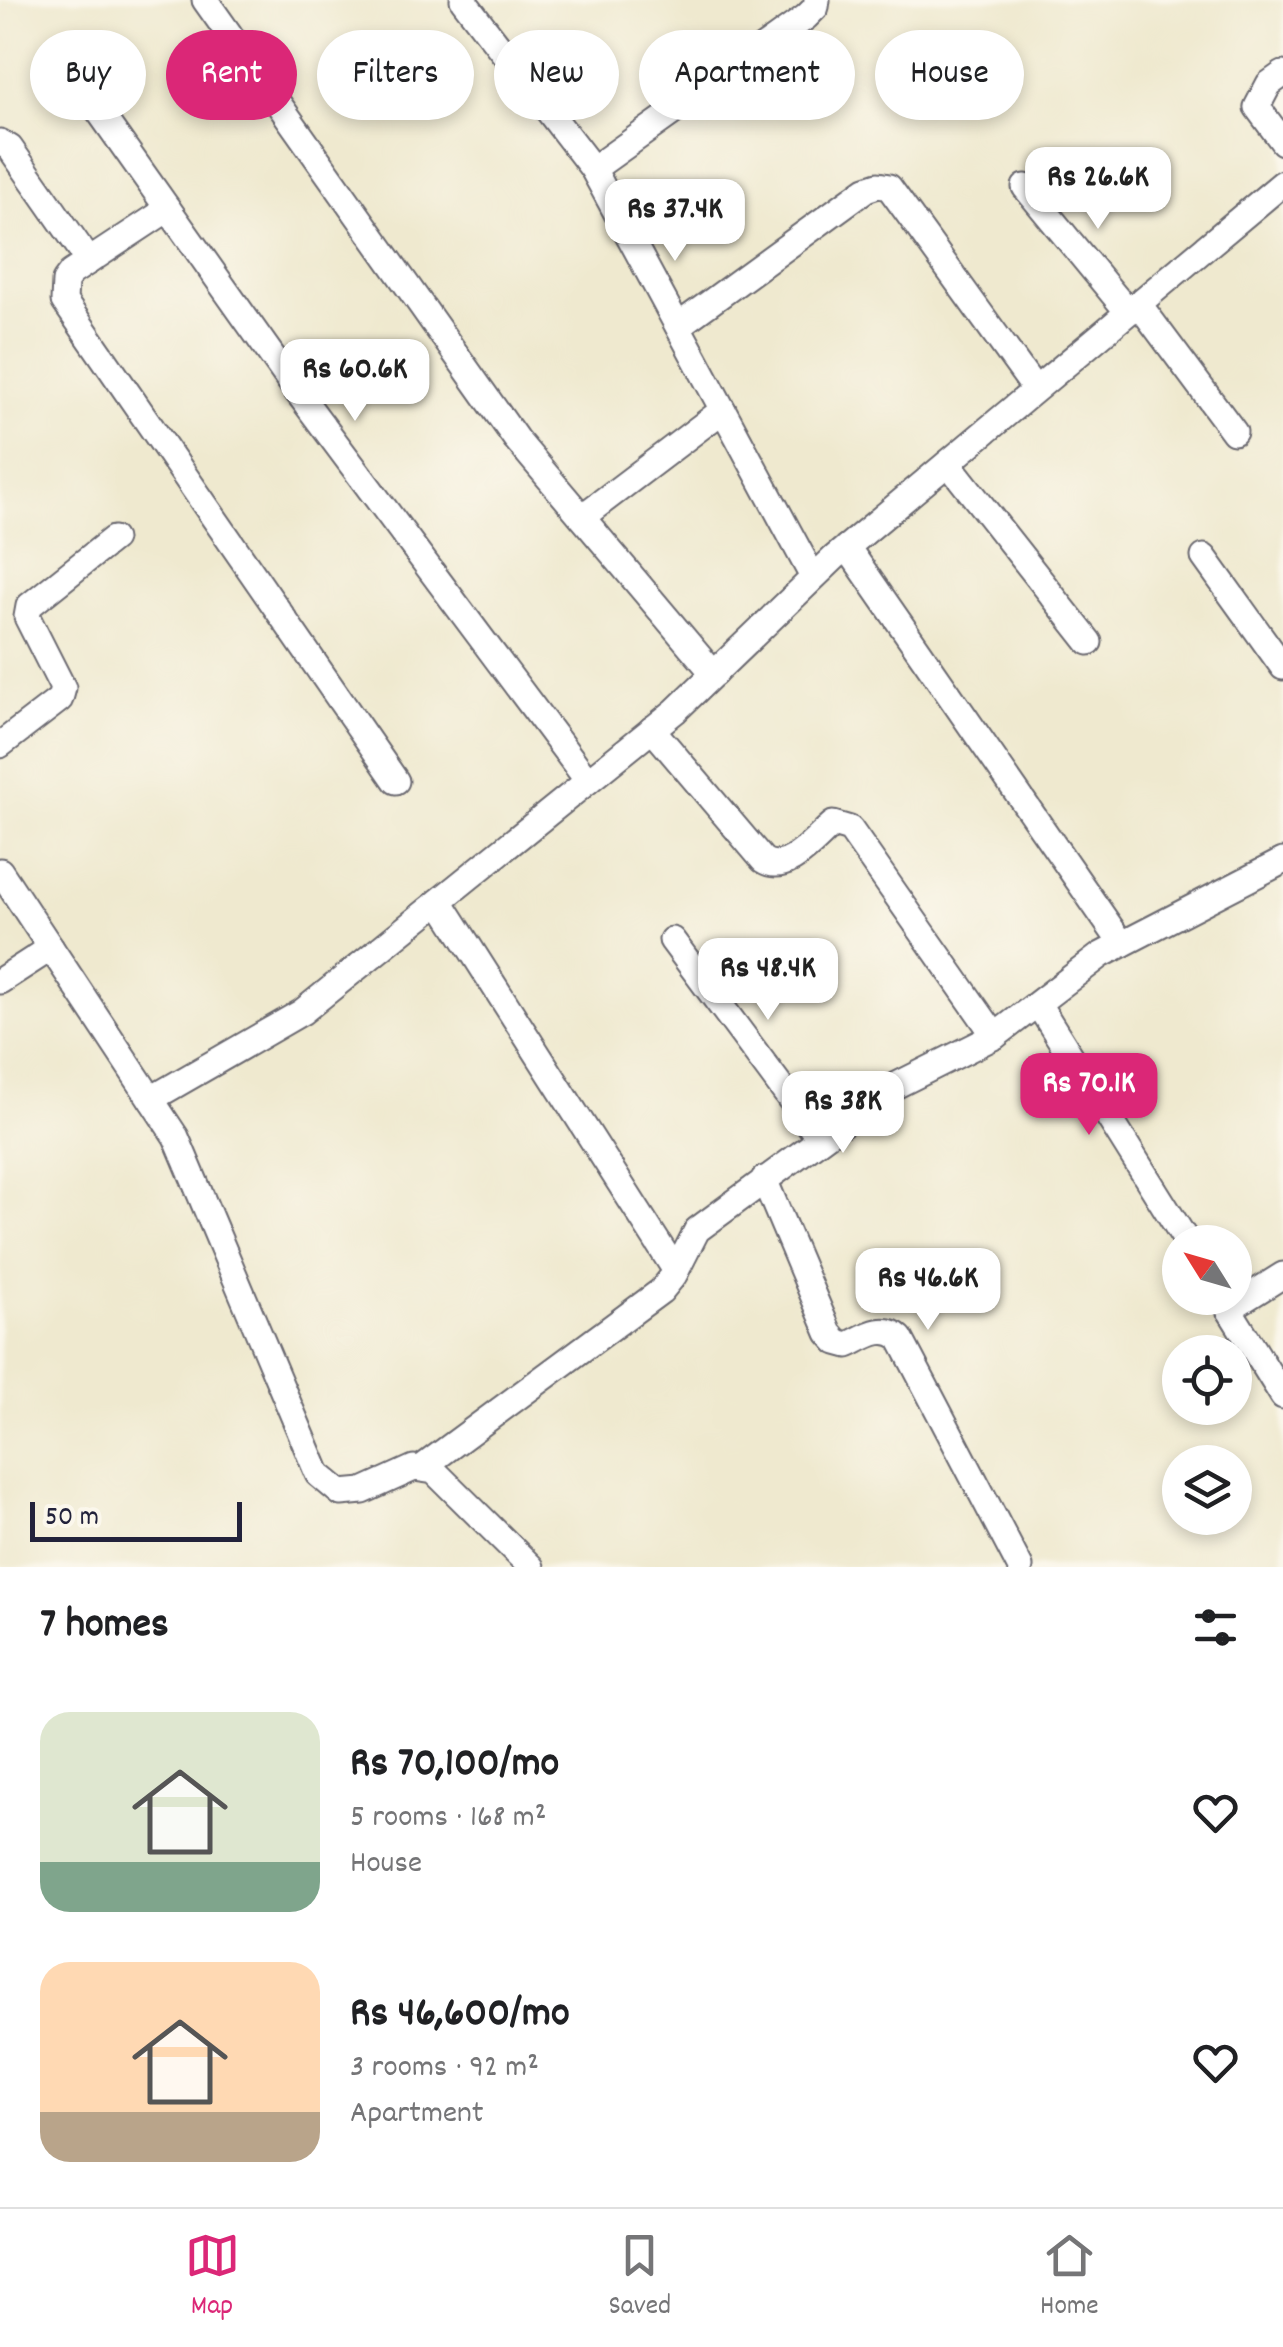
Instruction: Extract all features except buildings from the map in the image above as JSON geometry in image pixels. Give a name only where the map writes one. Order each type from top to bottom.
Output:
[{"type":"street","points":[[205,0],[516,439],[714,674]]},
{"type":"street","points":[[462,0],[592,169],[813,578]]},
{"type":"street","points":[[592,169],[806,18],[818,0]]},
{"type":"street","points":[[1283,74],[1269,84],[1257,107],[1283,142]]},
{"type":"street","points":[[105,120],[299,394],[588,782]]},
{"type":"street","points":[[0,142],[10,148],[89,260]]},
{"type":"street","points":[[151,1100],[302,1012],[588,782],[714,674],[847,547],[1283,183]]},
{"type":"street","points":[[678,326],[866,189],[878,185],[888,188],[1035,390]]},
{"type":"street","points":[[1025,187],[1133,308],[1234,432]]},
{"type":"street","points":[[168,209],[89,260],[65,281],[64,301],[396,781]]},
{"type":"street","points":[[582,517],[723,410]]},
{"type":"street","points":[[948,463],[1089,642]]},
{"type":"street","points":[[0,745],[60,699],[63,688],[27,616],[28,606],[113,539]]},
{"type":"street","points":[[847,547],[1122,944]]},
{"type":"street","points":[[1204,557],[1283,667]]},
{"type":"street","points":[[652,729],[762,860],[772,866],[783,866],[833,824],[850,829],[995,1036]]},
{"type":"street","points":[[0,871],[186,1158],[318,1474],[340,1493],[363,1491],[423,1467],[661,1291],[697,1230],[898,1083],[995,1036],[1084,966],[1122,944],[1283,861]]},
{"type":"street","points":[[440,901],[676,1271]]},
{"type":"street","points":[[672,940],[820,1139]]},
{"type":"street","points":[[0,981],[51,948]]},
{"type":"street","points":[[1038,1004],[1176,1225]]},
{"type":"street","points":[[764,1179],[829,1333],[837,1342],[848,1345],[882,1330],[900,1338],[1020,1567]]},
{"type":"street","points":[[1252,1290],[1283,1275]]},
{"type":"street","points":[[1232,1315],[1283,1396]]},
{"type":"street","points":[[423,1467],[447,1481],[532,1567]]}]
